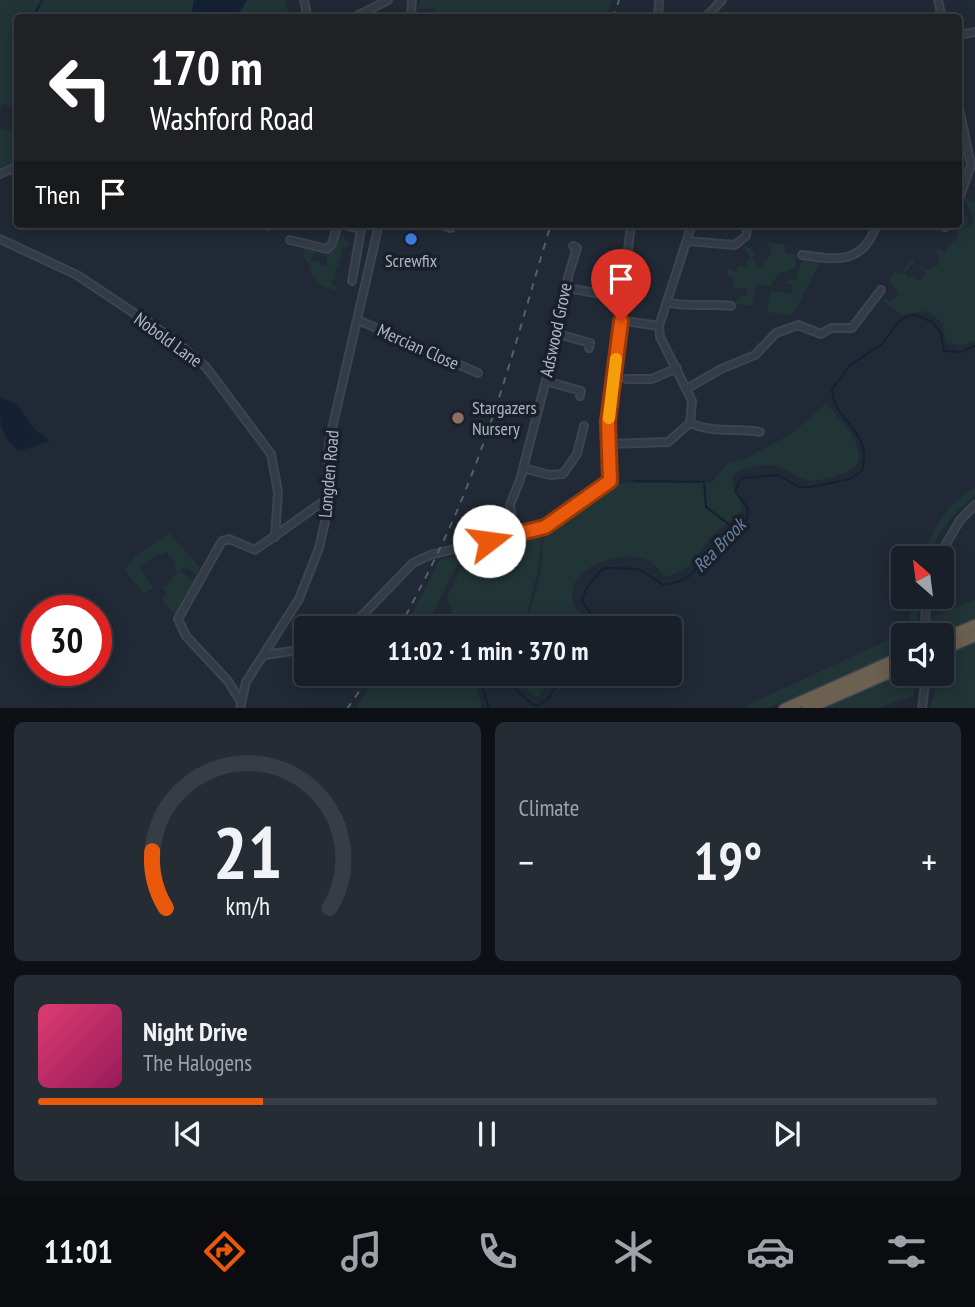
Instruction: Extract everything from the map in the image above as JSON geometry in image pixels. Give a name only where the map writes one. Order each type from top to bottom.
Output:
[{"type":"highway","points":[[954,634],[975,625]]},
{"type":"highway","points":[[954,645],[975,636]]},
{"type":"highway","points":[[786,708],[891,661]]},
{"type":"highway","points":[[809,708],[891,672]]},
{"type":"street","points":[[361,14],[388,0]]},
{"type":"street","points":[[962,122],[971,164],[962,190]]},
{"type":"street","points":[[290,240],[327,248],[332,244],[338,228]]},
{"type":"street","points":[[352,281],[361,228]]},
{"type":"street","name":"Longden Road","points":[[240,705],[246,682],[311,574],[325,522],[329,442],[378,228]]},
{"type":"street","points":[[361,616],[412,563],[430,555],[545,527],[607,484],[612,475],[609,411],[631,228]]},
{"type":"street","points":[[609,444],[668,442],[690,423],[692,401],[688,388],[660,337],[659,326],[691,228]]},
{"type":"street","points":[[687,241],[735,246],[746,236],[747,228]]},
{"type":"street","points":[[802,255],[844,260],[860,251],[874,228]]},
{"type":"street","name":"Nobold Lane","points":[[0,239],[76,275],[173,340],[206,367],[271,454],[278,492],[275,537]]},
{"type":"street","name":"Adswood Grove","points":[[515,534],[511,499],[523,468],[546,382],[558,334],[563,292],[568,288],[568,277],[577,247]]},
{"type":"street","points":[[568,288],[623,298]]},
{"type":"street","points":[[688,388],[721,369],[755,355],[776,333],[798,326],[821,334],[837,327],[852,328],[881,290]]},
{"type":"street","points":[[667,302],[685,306],[731,306]]},
{"type":"street","name":"Mercian Close","points":[[358,320],[478,373]]},
{"type":"street","points":[[636,324],[659,326]]},
{"type":"street","points":[[558,334],[591,343]]},
{"type":"street","points":[[626,379],[636,383],[677,368]]},
{"type":"street","points":[[546,382],[581,391]]},
{"type":"street","points":[[690,423],[707,431],[728,428],[757,429]]},
{"type":"street","points":[[523,468],[550,475],[563,474],[577,454],[585,430]]},
{"type":"street","points":[[240,705],[228,681],[186,636],[178,619],[222,541],[229,539],[256,550],[324,501]]},
{"type":"street","points":[[945,546],[960,520],[975,505]]},
{"type":"street","points":[[265,654],[294,650]]},
{"type":"street","points":[[228,681],[246,682]]},
{"type":"street","points":[[922,708],[925,686]]},
{"type":"shaded area","points":[[0,0],[194,0],[192,12],[194,14],[14,14],[14,108],[2,104],[0,111]]},
{"type":"shaded area","points":[[247,0],[284,0],[289,14],[238,14]]},
{"type":"shaded area","points":[[420,0],[612,0],[607,14],[436,14],[435,9],[418,9]]},
{"type":"shaded area","points":[[0,129],[9,130],[14,138],[13,162],[0,168]]},
{"type":"shaded area","points":[[963,194],[971,202],[975,201],[975,341],[959,346],[946,342],[942,323],[927,311],[901,315],[883,301],[886,298],[890,301],[898,295],[889,279],[895,272],[900,274],[912,259],[915,261],[905,273],[908,278],[914,276],[918,281],[926,275],[918,263],[926,270],[940,264],[936,251],[939,248],[943,252],[959,235],[956,231],[957,228],[962,228],[962,217],[968,216],[967,227],[974,222]]},
{"type":"shaded area","points":[[341,234],[351,244],[342,249],[340,257],[346,258],[340,259],[338,266],[343,269],[336,268],[334,276],[341,278],[334,278],[332,285],[338,287],[337,291],[314,280],[303,255],[306,247],[316,249],[310,261],[320,261],[319,264],[326,266],[327,253],[332,250]]},
{"type":"shaded area","points":[[766,242],[785,244],[785,253],[796,255],[796,268],[778,274],[771,286],[756,284],[752,306],[735,304],[737,297],[747,295],[747,288],[733,288],[734,278],[727,276],[728,268],[736,272],[738,266],[746,267],[747,260],[751,260],[743,245],[752,249],[752,259],[760,267],[772,252]]},
{"type":"shaded area","points":[[805,257],[821,261],[792,316],[767,312],[770,291],[792,293],[793,286],[784,282],[798,278],[796,273]]},
{"type":"shaded area","points":[[826,403],[856,442],[858,462],[852,470],[814,480],[802,479],[785,469],[771,465],[750,467],[736,472],[732,479],[743,509],[714,534],[686,568],[666,577],[646,559],[621,557],[607,560],[583,572],[575,582],[572,594],[575,607],[582,616],[528,616],[540,575],[544,531],[614,483],[712,482],[727,463],[745,459],[794,432]]},
{"type":"shaded area","points":[[975,488],[975,495],[947,524],[933,546],[927,546],[948,509]]},
{"type":"shaded area","points":[[543,532],[537,575],[526,616],[454,616],[447,597],[465,561],[483,550],[483,568],[518,569],[517,538]]},
{"type":"shaded area","points":[[169,533],[200,567],[196,575],[186,567],[180,571],[194,581],[175,615],[161,600],[166,594],[161,586],[166,586],[177,572],[174,568],[177,565],[166,552],[160,556],[158,554],[139,567],[153,588],[144,594],[124,570],[138,554]]},
{"type":"shaded area","points":[[461,557],[431,616],[411,616],[440,559]]},
{"type":"shaded area","points":[[975,600],[975,619],[954,629],[954,623],[931,623],[931,617]]},
{"type":"shaded area","points":[[911,609],[919,609],[918,623],[910,623]]},
{"type":"shaded area","points":[[891,638],[891,654],[769,708],[741,708]]},
{"type":"shaded area","points":[[975,642],[975,708],[930,708],[936,686],[954,686],[954,651]]},
{"type":"shaded area","points":[[891,680],[891,686],[914,686],[914,696],[878,708],[823,708]]},
{"type":"shaded area","points":[[370,686],[476,686],[482,708],[356,708]]},
{"type":"shaded area","points":[[523,686],[545,686],[538,698]]},
{"type":"water","points":[[194,0],[247,0],[238,14],[192,12]]},
{"type":"water","points":[[0,398],[17,404],[34,429],[50,441],[19,451],[2,429]]},
{"type":"waterway","points":[[35,14],[42,0]]},
{"type":"waterway","name":"Rea Brook","points":[[592,616],[582,600],[586,589],[603,568],[639,569],[663,585],[675,583],[690,575],[714,544],[747,520],[748,508],[735,491],[741,478],[778,475],[799,487],[811,487],[850,479],[862,471],[862,445],[858,435],[838,410],[832,389],[850,365],[881,345],[902,318],[916,315],[932,322],[941,333],[944,351],[961,352],[975,346]]},
{"type":"waterway","points":[[634,481],[704,482],[706,507],[734,528]]},
{"type":"waterway","name":"Rea Brook","points":[[486,686],[483,689],[489,708]]},
{"type":"waterway","name":"Rea Brook","points":[[513,686],[537,706],[548,699],[556,686]]},
{"type":"railway","points":[[614,14],[619,0]]},
{"type":"railway","points":[[405,616],[446,536],[482,448],[550,228]]},
{"type":"railway","points":[[348,708],[363,686]]},
{"type":"slow traffic","points":[[609,418],[616,359]]},
{"type":"place","name":"Screwfix","points":[[411,239]]},
{"type":"place","name":"Stargazers Nursery","points":[[458,418]]},
{"type":"route","points":[[489,541],[545,527],[610,481],[612,475],[608,421],[621,321]]}]
